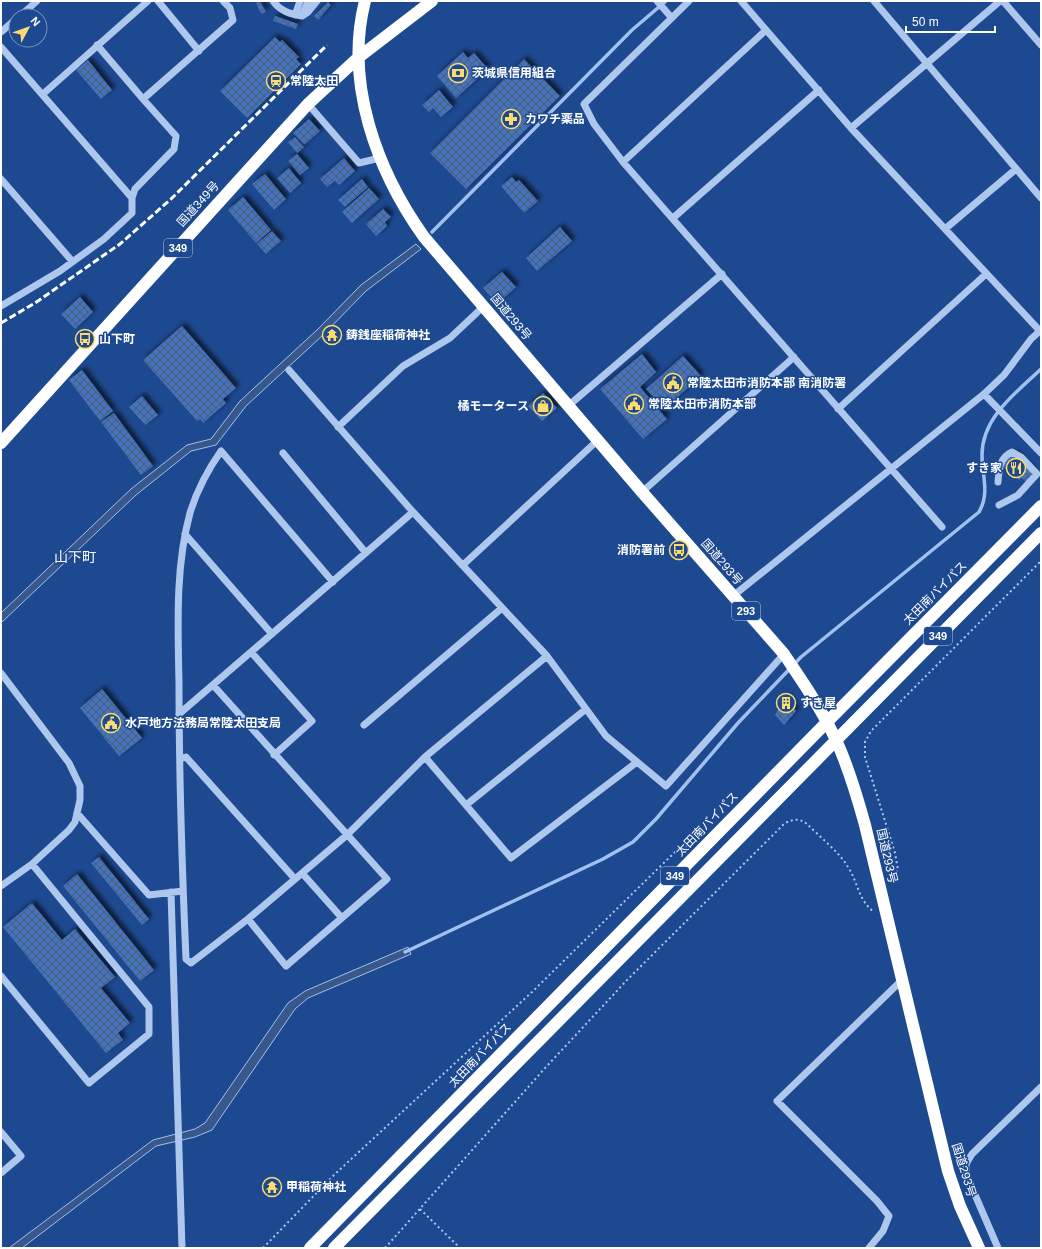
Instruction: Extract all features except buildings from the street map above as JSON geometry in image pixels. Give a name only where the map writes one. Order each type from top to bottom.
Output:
[{"type":"highway","name":"国道293号","points":[[364,1],[360,32],[359,58],[364,104],[380,158],[393,187],[411,218],[424,237],[568,406],[784,654],[827,722],[836,740],[855,791],[948,1171],[960,1206],[979,1248]]},
{"type":"highway","name":"国道349号","points":[[1,443],[308,104],[359,58],[432,1]]},
{"type":"highway","name":"太田南バイパス","points":[[310,1248],[1041,506]]},
{"type":"highway","name":"349","points":[[334,1248],[1041,533]]},
{"type":"street","points":[[29,8],[37,1]]},
{"type":"street","points":[[43,94],[148,1]]},
{"type":"street","points":[[158,1],[199,51]]},
{"type":"street","points":[[143,99],[233,20],[230,8],[223,1]]},
{"type":"street","points":[[273,1],[278,7],[298,15],[308,12],[317,1]]},
{"type":"street","points":[[298,15],[300,1]]},
{"type":"street","points":[[298,15],[308,1]]},
{"type":"street","points":[[656,1],[671,17]]},
{"type":"street","points":[[689,1],[584,104],[594,124],[623,162],[942,527]]},
{"type":"street","points":[[733,596],[890,468],[984,394],[1004,375],[1031,339],[1040,331],[850,128],[819,90],[741,1]]},
{"type":"street","points":[[874,1],[1041,198]]},
{"type":"street","points":[[850,128],[1002,1],[1041,45]]},
{"type":"street","points":[[623,162],[766,30]]},
{"type":"street","points":[[1,306],[60,271],[104,239],[132,213],[132,198],[135,189],[174,148],[176,136],[97,45]]},
{"type":"street","points":[[1,47],[132,198]]},
{"type":"street","points":[[673,218],[819,90]]},
{"type":"street","points":[[308,104],[359,163],[380,158]]},
{"type":"street","points":[[945,229],[1016,169]]},
{"type":"street","points":[[1,179],[72,261]]},
{"type":"street","points":[[568,406],[722,274]]},
{"type":"street","points":[[838,409],[986,274]]},
{"type":"street","points":[[338,427],[402,366],[450,338],[484,306]]},
{"type":"street","points":[[642,492],[794,357]]},
{"type":"street","points":[[289,370],[413,512],[464,564],[502,608],[547,656],[606,736],[666,786],[784,654]]},
{"type":"street","points":[[984,394],[1041,453]]},
{"type":"street","points":[[464,564],[598,440]]},
{"type":"street","points":[[333,582],[221,451],[204,476],[190,512],[185,534],[178,590],[183,890],[186,959],[191,963],[248,919],[348,835],[425,757],[547,656]]},
{"type":"street","points":[[998,482],[999,464],[1012,452],[1021,457],[1037,474],[1018,495],[999,505]]},
{"type":"street","points":[[282,453],[366,553]]},
{"type":"street","points":[[179,714],[413,512]]},
{"type":"street","points":[[185,534],[272,634]]},
{"type":"street","points":[[364,724],[502,608]]},
{"type":"street","points":[[252,652],[312,721],[274,754]]},
{"type":"street","points":[[1,673],[70,763],[80,786],[80,800],[75,822],[69,830],[32,864],[1,886]]},
{"type":"street","points":[[213,685],[387,879],[286,966],[248,919]]},
{"type":"street","points":[[466,805],[586,709]]},
{"type":"street","points":[[180,759],[186,757],[295,879]]},
{"type":"street","points":[[425,757],[511,858],[637,762]]},
{"type":"street","points":[[77,813],[149,895],[183,890]]},
{"type":"street","points":[[1,976],[89,1083],[149,1034],[149,1007],[32,864]]},
{"type":"street","points":[[302,873],[342,918]]},
{"type":"street","points":[[171,892],[182,1248]]},
{"type":"street","points":[[869,1248],[883,1230],[889,1216],[877,1201],[777,1101],[902,980]]},
{"type":"street","points":[[998,1248],[966,1174],[966,1164],[972,1154],[1041,1087]]},
{"type":"street","points":[[1,1132],[21,1156],[1,1173]]},
{"type":"path","points":[[880,889],[892,881],[898,870],[895,853],[865,757],[864,742],[871,731],[1041,561]]},
{"type":"path","points":[[385,1248],[546,1067],[628,979],[785,822],[801,819],[808,824],[848,867],[866,906],[879,916],[886,915]]},
{"type":"path","points":[[263,1248],[335,1174],[532,992],[678,849],[686,845],[697,854]]},
{"type":"path","points":[[420,1209],[460,1248]]},
{"type":"water","points":[[416,244],[421,249],[366,291],[323,335],[246,406],[216,445],[191,451],[136,495],[1,623],[1,613],[131,489],[187,445],[211,439],[240,401],[318,329],[361,285]]},
{"type":"water","points":[[408,947],[411,954],[308,998],[295,1009],[212,1130],[195,1137],[156,1146],[22,1248],[9,1248],[153,1140],[195,1129],[205,1123],[288,1003],[305,991]]},
{"type":"waterway","points":[[432,232],[632,30],[666,1]]},
{"type":"waterway","points":[[405,952],[603,859],[633,842],[656,819],[738,723],[801,657],[979,512],[985,491],[982,455],[988,429],[994,417],[1002,407],[1041,369]]},
{"type":"railway","points":[[1,323],[35,303],[120,244],[171,199],[327,45]]},
{"type":"place","name":"茨城県信用組合","points":[[458,73]]},
{"type":"place","name":"常陸太田","points":[[276,81]]},
{"type":"place","name":"カワチ薬品","points":[[511,119]]},
{"type":"place","name":"鋳銭座稲荷神社","points":[[332,335]]},
{"type":"place","name":"山下町","points":[[85,339]]},
{"type":"place","name":"常陸太田市消防本部 南消防署","points":[[673,383]]},
{"type":"place","name":"常陸太田市消防本部","points":[[634,404]]},
{"type":"place","name":"橘モータース","points":[[543,406]]},
{"type":"place","name":"すき家","points":[[1016,468]]},
{"type":"place","name":"消防署前","points":[[679,550]]},
{"type":"place","name":"すき屋","points":[[786,703]]},
{"type":"place","name":"水戸地方法務局常陸太田支局","points":[[111,723]]},
{"type":"place","name":"甲稲荷神社","points":[[272,1187]]},
{"type":"district","name":"山下町","points":[[75,557]]}]
